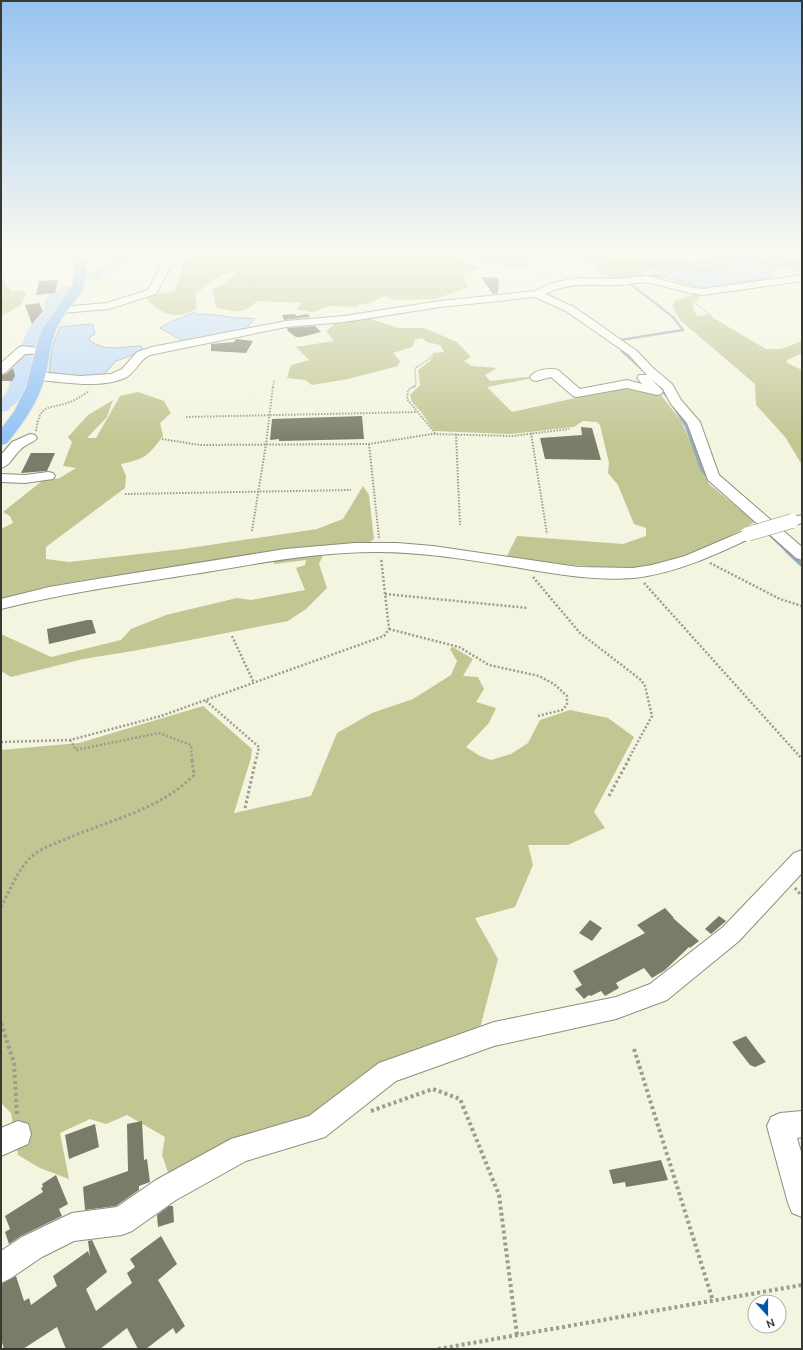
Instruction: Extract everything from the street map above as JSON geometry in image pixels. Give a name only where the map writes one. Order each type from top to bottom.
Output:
[{"type":"main road","points":[[1,440],[20,414],[30,397],[38,376],[43,351],[50,328],[57,318]]},
{"type":"street","points":[[38,376],[108,380],[122,375],[134,365],[138,357],[145,353],[286,324],[350,318]]},
{"type":"street","points":[[583,318],[633,353],[648,370],[668,387],[675,401],[693,422],[713,477],[802,555]]},
{"type":"street","points":[[1,370],[22,350],[43,351]]},
{"type":"street","points":[[536,377],[542,374],[554,373],[577,393],[626,384],[657,391],[629,365],[623,356],[627,350]]},
{"type":"street","points":[[1,464],[16,445],[30,438]]},
{"type":"street","points":[[1,478],[25,479],[48,476]]},
{"type":"street","points":[[1,604],[78,586],[277,555],[318,550],[380,546],[436,550],[576,573],[613,574],[634,572],[669,567],[699,557],[748,534],[797,520]]},
{"type":"street","points":[[1,1268],[32,1247],[72,1227],[122,1221],[166,1190],[241,1149],[316,1128],[388,1072],[494,1034],[616,1008],[658,992],[731,934],[802,859]]},
{"type":"street","points":[[802,1124],[780,1126],[802,1203]]},
{"type":"path","points":[[435,352],[428,360],[415,368],[416,385],[408,390],[407,399],[436,434]]},
{"type":"path","points":[[30,438],[36,432],[38,416],[46,408],[71,402],[89,391],[92,386],[72,380],[72,378]]},
{"type":"path","points":[[252,530],[266,444],[274,380]]},
{"type":"path","points":[[186,418],[417,412]]},
{"type":"path","points":[[162,439],[200,445],[369,444],[436,434],[512,436],[569,429]]},
{"type":"path","points":[[531,433],[547,534]]},
{"type":"path","points":[[456,434],[460,525]]},
{"type":"path","points":[[1,742],[70,740],[161,716],[384,636],[389,629],[369,444]]},
{"type":"path","points":[[125,494],[258,493],[351,490]]},
{"type":"path","points":[[699,557],[780,599],[802,606]]},
{"type":"path","points":[[526,564],[528,570],[580,633],[641,680],[645,686],[652,716],[609,796]]},
{"type":"path","points":[[634,572],[802,759]]},
{"type":"path","points":[[385,594],[528,608]]},
{"type":"path","points":[[389,629],[459,647],[489,665],[539,676],[554,684],[567,696],[567,705],[562,710],[538,716]]},
{"type":"path","points":[[232,636],[254,683]]},
{"type":"path","points":[[206,701],[259,747],[245,808]]},
{"type":"path","points":[[1,907],[22,868],[36,853],[71,836],[145,807],[173,794],[189,783],[194,776],[191,745],[159,733],[76,750],[70,740]]},
{"type":"path","points":[[1,1023],[14,1063],[10,1138]]},
{"type":"path","points":[[634,1049],[713,1301]]},
{"type":"path","points":[[368,1112],[433,1089],[460,1099],[499,1194],[517,1335]]},
{"type":"path","points":[[438,1349],[802,1285]]},
{"type":"green space","points":[[368,318],[398,328],[424,328],[457,342],[471,357],[464,361],[472,366],[497,368],[485,375],[490,381],[525,377],[533,378],[487,387],[512,412],[620,388],[661,395],[681,421],[709,484],[755,522],[696,552],[648,566],[613,568],[507,556],[517,536],[623,544],[646,536],[646,528],[634,524],[618,485],[608,473],[609,463],[600,425],[597,422],[583,421],[574,427],[511,434],[434,431],[422,413],[412,402],[410,395],[420,385],[418,370],[430,361],[435,353],[444,352],[440,345],[427,342],[422,338],[415,340],[412,347],[393,353],[400,361],[398,366],[348,379],[312,385],[305,380],[287,378],[291,365],[309,360],[296,347],[334,341],[326,331],[338,321]]},
{"type":"green space","points":[[679,318],[713,318],[766,349],[781,349],[802,341],[802,353],[787,360],[787,363],[802,370],[802,465],[786,438],[756,405],[755,384]]},
{"type":"green space","points":[[138,392],[164,401],[171,413],[160,423],[163,436],[145,456],[121,464],[126,476],[125,488],[46,547],[46,559],[69,562],[183,549],[317,529],[343,519],[363,486],[369,495],[374,539],[370,542],[302,547],[79,581],[45,587],[1,599],[1,529],[13,523],[10,516],[3,512],[47,477],[58,479],[76,468],[63,466],[72,442],[68,437],[88,415],[113,400],[107,417],[87,438],[96,438],[120,396]]},
{"type":"green space","points":[[324,553],[319,564],[327,588],[306,609],[288,621],[133,651],[83,659],[11,677],[1,671],[1,634],[51,657],[121,640],[131,629],[166,615],[237,598],[251,600],[305,590],[296,568],[305,565],[306,560],[274,564],[274,561]]},
{"type":"green space","points":[[453,647],[473,659],[463,676],[478,677],[484,689],[476,702],[496,708],[489,723],[466,747],[480,756],[491,760],[511,754],[528,743],[540,720],[570,710],[608,718],[634,737],[594,812],[605,828],[568,845],[528,845],[533,865],[515,907],[475,918],[498,959],[480,1028],[357,1079],[312,1121],[171,1181],[162,1155],[165,1137],[127,1115],[106,1124],[90,1119],[60,1133],[69,1179],[40,1168],[18,1155],[11,1113],[1,1103],[1,750],[79,743],[203,706],[252,749],[251,758],[234,813],[311,796],[337,733],[372,713],[413,699],[451,675],[457,661],[450,649]]},
{"type":"water","points":[[180,318],[255,319],[249,325],[249,328],[185,342],[160,328]]},
{"type":"water","points":[[93,325],[95,334],[91,336],[89,340],[95,344],[108,348],[141,346],[143,348],[135,354],[116,361],[101,378],[49,373],[52,347],[60,327]]},
{"type":"building","points":[[30,318],[37,318],[32,324]]},
{"type":"building","points":[[283,318],[301,318],[284,320]]},
{"type":"building","points":[[315,326],[321,332],[301,337],[296,337],[288,331],[287,328]]},
{"type":"building","points":[[236,339],[253,341],[246,353],[211,351],[211,344],[234,342]]},
{"type":"building","points":[[13,368],[15,376],[12,381],[1,381],[1,375],[6,374]]},
{"type":"building","points":[[362,416],[364,439],[270,440],[272,419]]},
{"type":"building","points":[[581,427],[592,428],[601,460],[545,459],[540,438],[582,435]]},
{"type":"building","points":[[31,453],[55,453],[47,471],[21,473]]},
{"type":"building","points":[[92,620],[96,633],[49,644],[47,629]]},
{"type":"building","points":[[665,908],[673,918],[699,941],[690,948],[689,947],[665,970],[652,978],[644,968],[616,983],[619,988],[605,996],[601,991],[591,996],[589,995],[584,999],[575,989],[582,985],[573,971],[645,933],[637,925]]},
{"type":"building","points":[[719,916],[726,921],[711,934],[705,929]]},
{"type":"building","points":[[590,920],[602,928],[592,941],[579,933]]},
{"type":"building","points":[[746,1036],[766,1062],[755,1067],[750,1065],[732,1042]]},
{"type":"building","points":[[142,1121],[144,1160],[147,1159],[150,1182],[139,1186],[139,1190],[116,1206],[85,1210],[83,1187],[128,1171],[127,1124]]},
{"type":"building","points":[[95,1124],[99,1147],[69,1159],[65,1135]]},
{"type":"building","points":[[661,1160],[668,1180],[626,1187],[625,1182],[613,1184],[609,1170]]},
{"type":"building","points":[[56,1175],[68,1204],[59,1209],[62,1216],[21,1236],[9,1244],[5,1232],[10,1229],[5,1216],[43,1192],[41,1188],[43,1187],[42,1184]]},
{"type":"building","points":[[169,1206],[173,1206],[174,1222],[158,1227],[157,1215]]},
{"type":"building","points":[[161,1236],[177,1264],[158,1280],[185,1326],[176,1334],[173,1328],[146,1349],[138,1349],[127,1328],[100,1349],[66,1349],[57,1327],[23,1349],[4,1349],[1,1339],[1,1284],[16,1276],[24,1301],[29,1298],[31,1305],[57,1286],[53,1276],[88,1251],[90,1257],[88,1241],[92,1240],[107,1272],[86,1289],[96,1311],[132,1283],[127,1273],[135,1267],[130,1259]]},
{"type":"waterway","points":[[1,407],[12,398],[18,386],[25,353],[39,325],[47,318]]},
{"type":"waterway","points":[[643,370],[622,351],[625,346],[620,340],[683,330],[674,318]]},
{"type":"waterway","points":[[655,382],[659,387]]},
{"type":"waterway","points":[[658,386],[666,395]]},
{"type":"waterway","points":[[674,407],[686,426],[702,470],[711,481]]},
{"type":"waterway","points":[[766,531],[788,552]]},
{"type":"waterway","points":[[787,551],[802,565]]}]
